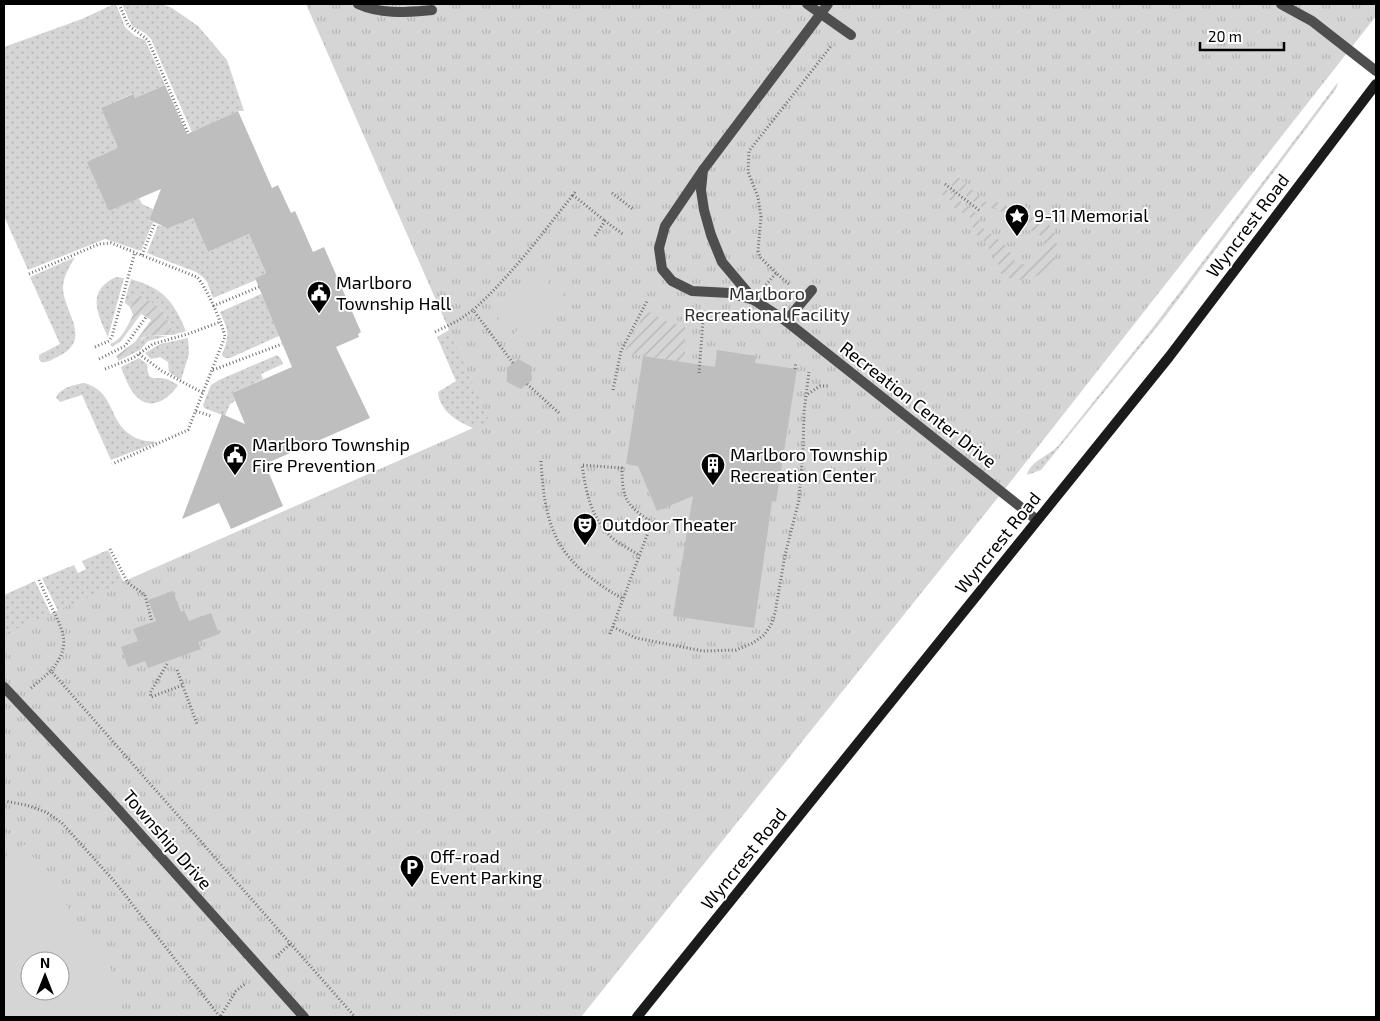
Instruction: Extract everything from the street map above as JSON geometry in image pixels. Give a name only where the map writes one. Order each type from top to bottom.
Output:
[{"type":"street","points":[[358,4],[367,8],[398,14],[432,10]]},
{"type":"street","points":[[806,4],[848,33]]},
{"type":"street","name":"Recreation Center Drive","points":[[754,300],[730,293],[692,291],[672,281],[662,269],[659,248],[665,226],[703,170],[828,4]]},
{"type":"street","points":[[1280,4],[1312,21],[1376,71]]},
{"type":"street","name":"Wyncrest Road","points":[[637,1017],[1169,357],[1376,84]]},
{"type":"street","name":"Recreation Center Drive","points":[[703,170],[701,190],[711,235],[722,262],[754,300],[786,321],[1037,520]]},
{"type":"street","points":[[786,321],[812,290]]},
{"type":"street","name":"Township Drive","points":[[4,687],[107,797],[304,1017]]},
{"type":"path","points":[[119,4],[128,25],[148,40],[188,133]]},
{"type":"path","points":[[776,273],[760,257],[758,251],[761,217],[758,197],[748,172],[749,151],[848,33]]},
{"type":"path","points":[[945,184],[980,210]]},
{"type":"path","points":[[435,332],[459,320],[492,294],[574,193],[605,221],[624,235]]},
{"type":"path","points":[[612,193],[634,210]]},
{"type":"path","points":[[594,236],[605,221]]},
{"type":"path","points":[[142,255],[155,223]]},
{"type":"path","points":[[29,274],[105,242],[197,277],[203,282],[225,337],[188,430],[112,464]]},
{"type":"path","points":[[95,347],[112,336],[135,252]]},
{"type":"path","points":[[213,306],[259,287]]},
{"type":"path","points":[[613,390],[621,351],[647,301]]},
{"type":"path","points":[[473,310],[512,363]]},
{"type":"path","points":[[99,359],[124,346],[146,317]]},
{"type":"path","points":[[699,373],[703,321]]},
{"type":"path","points":[[105,369],[128,361],[153,344],[220,322]]},
{"type":"path","points":[[213,370],[282,344]]},
{"type":"path","points":[[139,354],[162,371],[203,393]]},
{"type":"path","points":[[795,369],[796,362]]},
{"type":"path","points":[[613,627],[636,638],[703,651],[736,650],[753,643],[771,625],[775,613],[785,555],[799,500],[804,412],[809,372]]},
{"type":"path","points":[[527,384],[558,413]]},
{"type":"path","points":[[807,394],[820,386],[829,386]]},
{"type":"path","points":[[196,411],[211,416]]},
{"type":"path","points":[[541,461],[546,505],[551,526],[560,546],[572,562],[587,575],[623,599]]},
{"type":"path","points":[[610,634],[613,627],[623,599],[640,555],[652,522],[636,512],[626,500],[622,484],[622,468],[582,465],[586,492],[597,520],[615,540],[640,555]]},
{"type":"path","points":[[110,549],[128,583],[144,595],[152,622]]},
{"type":"path","points":[[39,580],[63,631],[65,641],[59,661],[52,671],[355,1017]]},
{"type":"path","points":[[167,664],[150,693],[151,697],[183,685]]},
{"type":"path","points":[[177,670],[197,724]]},
{"type":"path","points":[[4,801],[26,805],[46,812],[62,823],[115,882],[220,1017],[236,991],[291,944]]},
{"type":"green space","points":[[116,4],[125,27],[135,36],[145,40],[165,85],[135,98],[132,94],[101,108],[118,148],[109,211],[139,198],[142,204],[153,209],[149,221],[153,222],[141,251],[105,239],[28,270],[4,216],[4,47],[82,19]]},
{"type":"green space","points":[[122,4],[161,4],[172,8],[198,26],[227,60],[244,111],[238,111],[192,132],[151,39],[145,33],[132,26]]},
{"type":"green space","name":"Marlboro Recreational Facility","points":[[306,4],[1376,4],[1376,16],[1008,485],[581,1017],[4,1017],[4,634],[489,421]]},
{"type":"green space","points":[[1338,82],[1336,89],[1165,317],[1041,470],[1027,475],[1036,462],[1058,446],[1154,326]]},
{"type":"green space","points":[[954,172],[985,202],[999,203],[1049,225],[1053,229],[1057,241],[1053,266],[1033,277],[1019,280],[1006,277],[999,272],[998,262],[990,252],[987,244],[974,232],[970,217],[955,209],[950,200],[939,192],[943,187],[978,215],[980,226],[1006,246],[1016,262],[1028,264],[1035,262],[1041,256],[1043,242],[1039,235],[1032,231],[1019,230],[1014,222],[997,208],[983,208],[947,182]]},
{"type":"green space","points":[[167,213],[193,218],[208,252],[249,234],[266,273],[255,278],[256,280],[213,298],[207,282],[196,272],[147,253],[158,225],[162,226]]},
{"type":"green space","points":[[75,257],[66,274],[63,286],[64,296],[74,324],[74,341],[69,349],[59,356],[41,362],[39,355],[60,344],[30,277]]},
{"type":"green space","points":[[544,262],[556,272],[509,331],[497,321]]},
{"type":"green space","points":[[561,274],[572,284],[525,343],[514,334]]},
{"type":"green space","points":[[116,277],[124,278],[108,337],[100,319],[97,296],[107,283]]},
{"type":"green space","points":[[131,279],[152,287],[166,297],[177,311],[186,331],[173,335],[168,320],[160,309],[143,298],[135,295],[130,307],[125,303]]},
{"type":"green space","points":[[135,294],[160,309],[168,320],[173,335],[151,335],[142,338],[134,349],[118,359],[116,356],[135,342],[151,320],[141,314],[121,341],[112,347],[110,344],[118,340],[133,315],[130,307]]},
{"type":"green space","points":[[261,294],[292,330],[230,358],[225,358],[222,355],[227,333],[220,312]]},
{"type":"green space","points":[[649,312],[666,321],[685,327],[685,362],[624,353],[643,316]]},
{"type":"green space","points":[[469,318],[531,393],[478,430],[452,416],[443,406],[438,392],[456,381],[437,337]]},
{"type":"green space","points":[[151,335],[167,336],[148,341],[140,350],[118,361],[141,339]]},
{"type":"green space","points":[[188,338],[189,354],[181,380],[169,372],[168,362],[160,357],[151,359],[145,353],[160,344]]},
{"type":"green space","points":[[277,355],[283,364],[261,374],[263,379],[232,393],[235,401],[230,404],[225,416],[204,408],[203,405],[211,385]]},
{"type":"green space","points":[[139,358],[147,364],[151,377],[166,379],[178,385],[166,398],[155,403],[143,402],[132,391],[121,367]]},
{"type":"green space","points":[[84,383],[94,387],[101,393],[118,422],[131,435],[140,440],[158,442],[111,460],[82,395],[60,402],[56,397],[65,389]]},
{"type":"green space","points":[[108,550],[126,587],[62,619],[42,578],[74,565],[78,573],[86,569],[82,561]]},
{"type":"green space","points":[[35,581],[57,627],[4,642],[4,595]]},
{"type":"green space","points":[[24,844],[126,991],[87,1017],[4,1017],[4,858]]},
{"type":"building","name":"Marlboro Township Hall","points":[[165,85],[187,134],[238,111],[272,188],[278,185],[291,213],[295,211],[313,252],[324,247],[361,332],[358,334],[359,337],[336,347],[370,418],[265,464],[283,506],[231,529],[219,503],[182,519],[222,414],[245,424],[232,393],[292,367],[255,278],[266,273],[249,234],[208,252],[193,218],[168,228],[149,220],[161,189],[109,211],[87,162],[118,148],[101,108],[133,94],[135,98]]},
{"type":"building","name":"Marlboro Township Recreation Center","points":[[717,350],[756,356],[755,363],[797,369],[776,502],[772,501],[754,628],[673,616],[693,496],[657,511],[638,466],[626,464],[643,356],[715,367]]},
{"type":"building","points":[[518,359],[531,366],[532,380],[521,389],[507,382],[507,368]]},
{"type":"building","points":[[173,591],[181,612],[184,610],[189,621],[211,613],[219,634],[198,642],[201,649],[148,668],[145,661],[128,667],[121,647],[138,641],[133,629],[156,621],[148,600]]},
{"type":"place","name":"9-11 Memorial","points":[[1017,237]]},
{"type":"place","name":"Marlboro Township Hall","points":[[319,314]]},
{"type":"place","name":"Marlboro Township Fire Prevention","points":[[235,476]]},
{"type":"place","name":"Marlboro Township Recreation Center","points":[[713,486]]},
{"type":"place","name":"Outdoor Theater","points":[[585,546]]},
{"type":"place","name":"Off-road Event Parking","points":[[412,888]]}]
